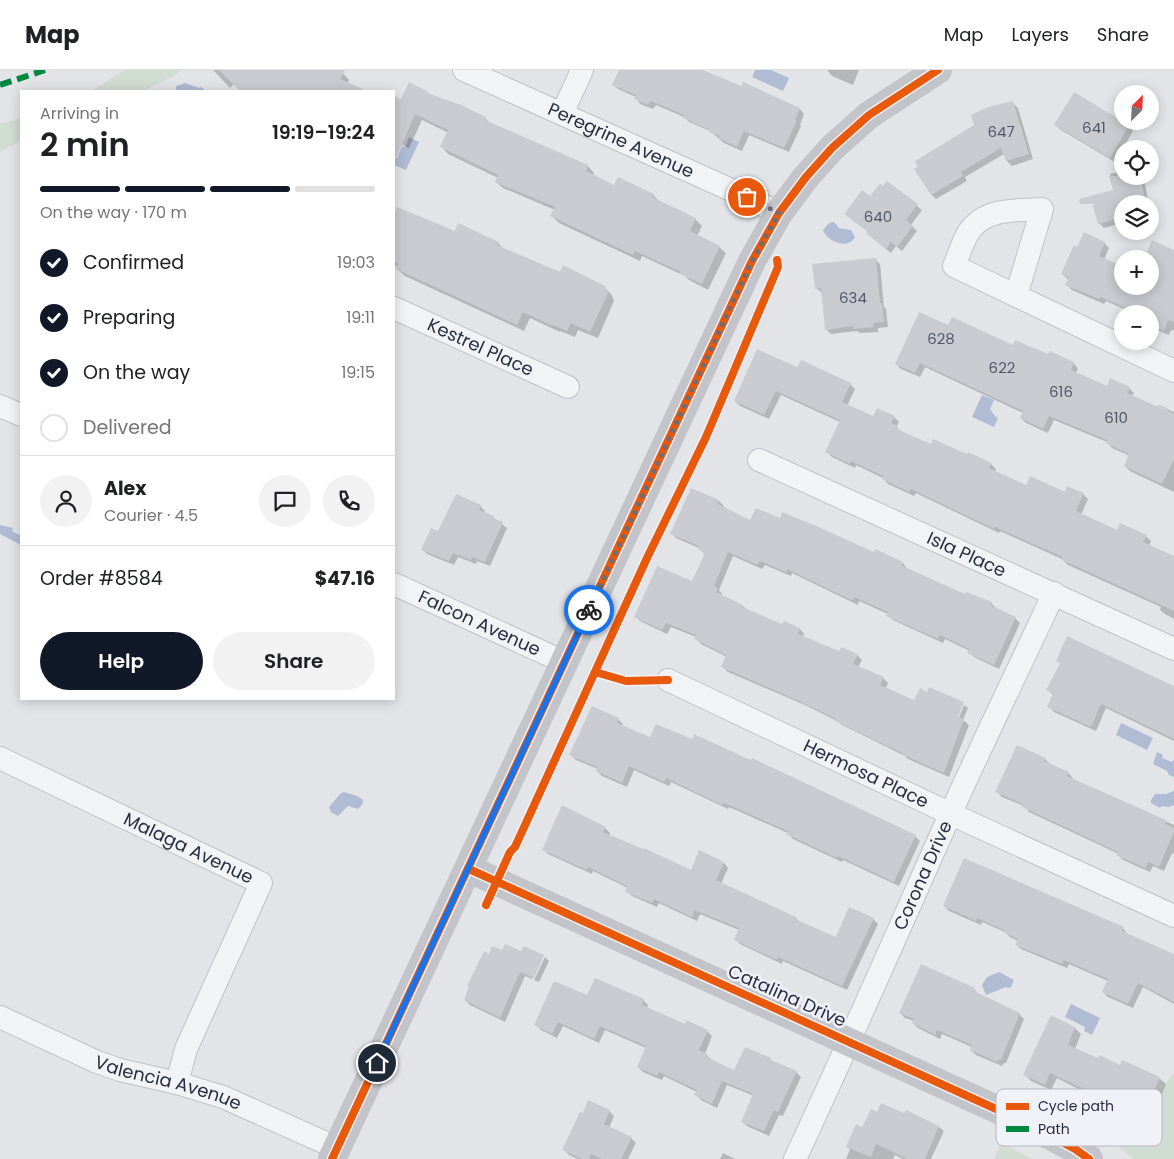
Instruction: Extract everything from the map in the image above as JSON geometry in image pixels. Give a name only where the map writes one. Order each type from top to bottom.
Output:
[{"type":"street","name":"Peregrine Avenue","points":[[464,70],[779,213]]},
{"type":"street","points":[[562,114],[582,70]]},
{"type":"street","points":[[335,1154],[752,261],[779,213],[806,177],[832,148],[869,115],[938,70]]},
{"type":"street","points":[[1016,296],[1174,371]]},
{"type":"street","name":"Kestrel Place","points":[[395,308],[568,387]]},
{"type":"street","points":[[0,406],[20,415]]},
{"type":"street","name":"Isla Place","points":[[759,460],[1174,649]]},
{"type":"street","name":"Falcon Avenue","points":[[395,584],[564,662]]},
{"type":"street","name":"Corona Drive","points":[[795,1159],[951,814],[1054,593]]},
{"type":"street","name":"Hermosa Place","points":[[668,680],[951,814],[1174,916]]},
{"type":"street","name":"Malaga Avenue","points":[[0,758],[261,883],[186,1049],[176,1083]]},
{"type":"street","name":"Catalina Drive","points":[[469,868],[996,1109]]},
{"type":"street","name":"Valencia Avenue","points":[[0,1017],[97,1062],[120,1070],[176,1083],[223,1097],[335,1154]]},
{"type":"street","name":"Catalina Drive","points":[[1071,1146],[1089,1159]]},
{"type":"shaded area","points":[[125,70],[181,70],[174,76],[145,90],[93,90]]},
{"type":"shaded area","points":[[20,118],[20,142],[0,152],[0,124]]},
{"type":"shaded area","points":[[1174,1073],[1174,1159],[1134,1159],[1120,1146],[1162,1146],[1162,1089]]},
{"type":"shaded area","points":[[999,1146],[1008,1146],[1032,1159],[994,1159]]},
{"type":"water","points":[[755,70],[771,70],[789,78],[783,91],[752,77]]},
{"type":"water","points":[[185,83],[201,87],[205,90],[176,90],[176,86]]},
{"type":"water","points":[[409,137],[419,142],[406,170],[395,165],[395,159],[402,146],[405,147]]},
{"type":"water","points":[[834,222],[839,228],[851,230],[855,237],[852,241],[843,244],[838,243],[825,234],[823,230],[829,223]]},
{"type":"water","points":[[982,395],[994,400],[990,409],[998,418],[994,427],[972,417]]},
{"type":"water","points":[[0,525],[13,528],[12,531],[20,535],[20,544],[0,534]]},
{"type":"water","points":[[1121,723],[1153,738],[1147,750],[1116,735]]},
{"type":"water","points":[[1157,752],[1163,755],[1162,758],[1172,762],[1174,759],[1174,777],[1153,764]]},
{"type":"water","points":[[1174,791],[1174,805],[1169,807],[1162,806],[1160,808],[1151,803],[1155,794],[1166,794]]},
{"type":"water","points":[[344,792],[359,797],[363,802],[358,809],[348,806],[338,816],[331,812],[329,807]]},
{"type":"water","points":[[999,972],[1014,980],[1011,987],[1006,987],[986,995],[982,985],[987,977]]},
{"type":"water","points":[[1071,1004],[1100,1018],[1092,1035],[1084,1031],[1085,1027],[1065,1017]]},
{"type":"building","points":[[219,70],[345,70],[340,79],[365,90],[239,90]]},
{"type":"building","points":[[619,70],[703,70],[741,86],[743,82],[800,108],[795,120],[797,120],[784,148],[744,131],[737,147],[718,138],[720,136],[709,132],[710,130],[683,118],[684,115],[651,101],[648,105],[634,99],[636,95],[612,85]]},
{"type":"building","points":[[409,82],[427,91],[427,93],[461,105],[486,117],[485,120],[588,165],[586,171],[614,185],[618,177],[654,194],[652,197],[696,218],[690,231],[720,246],[702,284],[635,251],[633,255],[550,216],[555,207],[495,182],[498,175],[440,147],[448,130],[415,114],[395,161],[395,96],[401,99]]},
{"type":"building","points":[[1074,92],[1114,116],[1114,130],[1126,130],[1120,140],[1114,140],[1114,151],[1110,158],[1054,125]]},
{"type":"building","points":[[1013,101],[1029,154],[1006,161],[1001,148],[961,172],[963,176],[931,195],[914,169],[918,167],[915,161],[974,125],[971,115],[988,107]]},
{"type":"building","points":[[1109,176],[1114,176],[1114,185],[1142,185],[1144,195],[1114,195],[1114,220],[1098,224],[1093,206],[1095,204],[1080,204],[1079,199],[1113,190]]},
{"type":"building","points":[[887,181],[918,204],[906,220],[913,226],[897,247],[891,242],[886,249],[867,234],[867,231],[844,214],[862,190],[870,196],[880,184],[883,186]]},
{"type":"building","points":[[397,207],[455,231],[458,223],[499,242],[497,245],[560,272],[563,265],[605,286],[608,293],[590,332],[571,323],[567,331],[523,312],[517,325],[396,269],[398,263],[395,262],[395,212]]},
{"type":"building","points":[[1084,232],[1105,242],[1099,256],[1114,263],[1114,295],[1159,295],[1159,250],[1148,250],[1152,240],[1174,250],[1174,322],[1168,320],[1164,331],[1159,329],[1159,305],[1119,305],[1065,285],[1069,278],[1061,274],[1074,245],[1077,247]]},
{"type":"building","points":[[876,258],[880,303],[882,303],[884,322],[873,323],[874,327],[853,329],[853,326],[825,330],[821,288],[815,289],[812,264]]},
{"type":"building","points":[[919,312],[948,325],[952,317],[1013,345],[1015,340],[1048,354],[1050,351],[1074,362],[1071,370],[1107,386],[1110,378],[1130,387],[1127,393],[1156,406],[1166,407],[1168,411],[1174,414],[1174,459],[1162,484],[1124,466],[1129,454],[1106,443],[1107,440],[1049,416],[1043,429],[1020,418],[1023,411],[920,363],[915,373],[895,364]]},
{"type":"building","points":[[757,349],[797,367],[801,360],[851,383],[842,402],[873,416],[877,408],[895,416],[891,423],[898,426],[897,429],[931,444],[933,439],[967,454],[968,452],[992,463],[989,468],[1026,485],[1030,476],[1065,492],[1067,486],[1084,493],[1076,511],[1117,530],[1120,523],[1147,535],[1143,542],[1174,556],[1174,611],[1062,560],[1063,557],[995,527],[994,529],[911,489],[909,492],[882,479],[883,476],[851,461],[850,464],[825,452],[840,420],[776,391],[764,415],[734,401]]},
{"type":"building","points":[[691,488],[719,500],[718,504],[750,520],[756,508],[780,518],[782,512],[874,552],[876,549],[903,562],[902,566],[965,594],[966,592],[992,602],[990,605],[1016,617],[994,665],[967,653],[969,649],[940,635],[938,639],[886,616],[888,612],[854,597],[853,601],[787,569],[786,572],[760,561],[757,565],[728,552],[714,586],[718,588],[716,592],[743,605],[742,607],[782,624],[784,621],[800,628],[798,634],[839,651],[841,647],[858,654],[853,664],[884,677],[880,685],[914,700],[920,688],[927,692],[929,687],[964,702],[958,717],[964,719],[944,773],[901,754],[799,701],[721,667],[726,655],[694,639],[696,635],[666,623],[662,630],[634,617],[657,566],[692,581],[705,553],[698,549],[699,546],[670,534]]},
{"type":"building","points":[[456,494],[481,505],[479,510],[503,522],[485,562],[472,557],[471,560],[453,553],[449,561],[421,550],[431,528],[438,531]]},
{"type":"building","points":[[1067,636],[1174,686],[1174,739],[1101,704],[1091,727],[1047,707],[1053,693],[1046,690],[1060,663],[1056,661]]},
{"type":"building","points":[[592,706],[619,718],[617,723],[650,737],[656,724],[692,739],[694,734],[751,760],[752,758],[916,835],[894,882],[786,834],[788,831],[724,803],[722,805],[666,778],[664,782],[629,766],[622,783],[596,771],[597,767],[569,755]]},
{"type":"building","points":[[1017,745],[1046,758],[1044,761],[1069,772],[1067,776],[1166,820],[1165,824],[1174,828],[1174,832],[1159,867],[1148,862],[1145,868],[1116,855],[1118,852],[1022,807],[1023,804],[995,792]]},
{"type":"building","points":[[562,805],[606,827],[603,832],[644,848],[691,870],[699,850],[724,862],[716,880],[836,937],[849,907],[874,918],[842,986],[778,957],[777,960],[734,940],[739,928],[694,910],[692,917],[654,899],[652,903],[625,892],[627,886],[588,867],[587,870],[542,850]]},
{"type":"building","points":[[964,858],[1124,927],[1122,931],[1174,954],[1174,1002],[1138,983],[1128,1004],[1102,992],[1108,979],[1064,960],[1062,964],[1015,945],[1018,939],[1003,932],[1004,930],[977,918],[976,921],[943,906]]},
{"type":"building","points":[[505,944],[521,951],[524,946],[544,955],[534,978],[520,972],[500,1018],[464,1000],[469,986],[467,986],[484,951],[489,954],[492,946],[502,950]]},
{"type":"building","points":[[921,964],[975,988],[974,991],[1020,1013],[1001,1060],[999,1059],[997,1062],[970,1050],[972,1045],[937,1030],[935,1035],[912,1023],[914,1019],[899,1013]]},
{"type":"building","points":[[595,978],[644,999],[642,1005],[685,1024],[686,1020],[708,1030],[699,1050],[707,1054],[706,1057],[734,1070],[745,1047],[797,1071],[778,1112],[774,1110],[764,1131],[741,1122],[753,1094],[722,1081],[712,1104],[694,1095],[697,1090],[659,1072],[657,1076],[637,1067],[646,1046],[600,1026],[594,1039],[558,1022],[552,1034],[534,1025],[554,981],[587,995]]},
{"type":"building","points":[[1051,1015],[1075,1027],[1068,1045],[1098,1058],[1100,1055],[1120,1065],[1122,1060],[1160,1077],[1155,1089],[1084,1089],[1050,1073],[1045,1085],[1023,1075]]},
{"type":"building","points":[[588,1100],[610,1110],[604,1124],[632,1137],[621,1159],[602,1159],[591,1154],[589,1159],[582,1159],[562,1150],[580,1112],[583,1113]]},
{"type":"building","points":[[881,1103],[904,1113],[906,1110],[939,1126],[925,1159],[907,1159],[876,1144],[871,1157],[846,1147],[856,1124],[862,1127],[871,1109],[877,1112]]},
{"type":"marked path","points":[[0,85],[45,70]]},
{"type":"cycle path","points":[[332,1159],[752,261],[779,213],[806,177],[832,148],[869,115],[938,70]]},
{"type":"cycle path","points":[[486,905],[510,852],[515,847],[647,558],[706,437],[778,267],[777,260]]},
{"type":"cycle path","points":[[595,672],[626,681],[668,680]]},
{"type":"cycle path","points":[[469,869],[996,1109]]},
{"type":"cycle path","points":[[1069,1146],[1089,1159]]},
{"type":"way so far","points":[[589,610],[752,261],[779,213],[747,197]]},
{"type":"route","points":[[377,1063],[589,610]]}]
